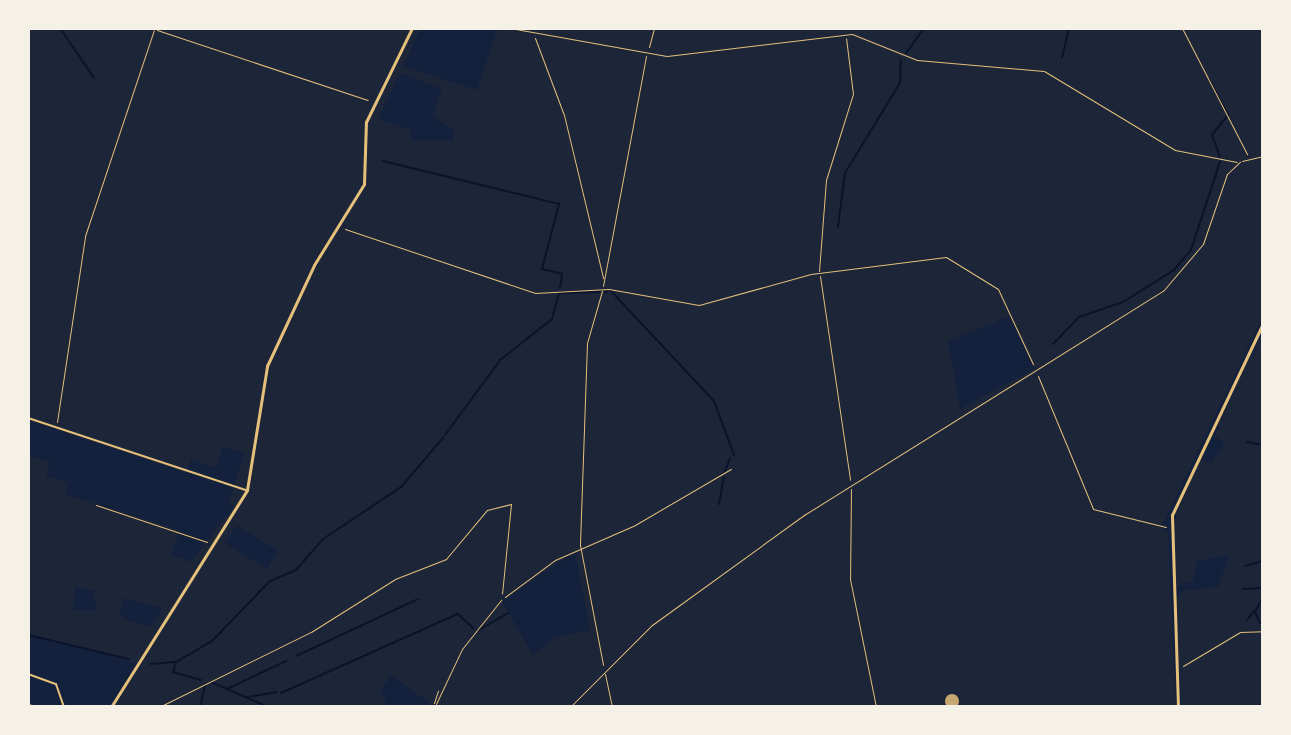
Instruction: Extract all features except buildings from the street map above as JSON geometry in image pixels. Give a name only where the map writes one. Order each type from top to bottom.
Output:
[{"type":"street","points":[[111,707],[247,490],[267,366],[367,176],[364,133],[374,102],[412,28]]},
{"type":"street","points":[[1178,707],[1171,522],[1189,468],[1263,323]]},
{"type":"street","points":[[28,418],[247,490]]},
{"type":"street","points":[[28,674],[56,684],[64,707]]},
{"type":"street","points":[[28,705],[37,707]]},
{"type":"lane","points":[[510,28],[647,53],[845,35],[917,60],[1044,71],[1175,150],[1240,162],[1263,156]]},
{"type":"lane","points":[[570,707],[652,625],[850,483],[1134,314],[1184,272],[1203,244],[1227,174],[1240,162]]},
{"type":"lane","points":[[435,706],[440,691],[501,600]]},
{"type":"lane","points":[[605,671],[612,707]]},
{"type":"lane","points":[[435,706],[432,694],[440,691]]},
{"type":"path","points":[[149,28],[374,102]]},
{"type":"path","points":[[605,671],[580,548],[587,343],[604,281],[654,28]]},
{"type":"path","points":[[1182,28],[1250,160]]},
{"type":"path","points":[[56,426],[85,236],[154,30]]},
{"type":"path","points":[[533,34],[564,115],[604,281]]},
{"type":"path","points":[[845,35],[853,94],[826,180],[819,274],[850,483],[850,579],[876,707]]},
{"type":"path","points":[[338,227],[535,293],[602,289],[706,305],[819,274],[882,270],[916,257],[963,262],[1005,298],[1093,509],[1165,527]]},
{"type":"path","points":[[501,600],[580,548],[731,469]]},
{"type":"path","points":[[159,707],[311,632],[382,585],[446,559],[487,510],[511,504],[501,600]]},
{"type":"path","points":[[96,505],[213,544]]},
{"type":"path","points":[[1183,666],[1240,632],[1263,631]]},
{"type":"shaded area","points":[[28,28],[421,28],[403,66],[477,90],[497,30],[491,28],[1263,28],[1263,316],[1161,528],[1168,532],[1176,707],[435,707],[391,675],[381,690],[388,707],[114,707],[140,664],[28,634],[28,455],[50,462],[46,476],[68,483],[65,494],[181,531],[170,555],[191,562],[234,506],[229,503],[244,453],[223,446],[216,468],[191,459],[186,473],[28,420]],"holes":[[[400,73],[442,89],[432,116],[454,131],[453,141],[411,140],[410,130],[378,119]],[[1010,316],[1034,369],[960,409],[948,341]],[[237,525],[278,551],[267,569],[225,543]],[[575,551],[590,630],[555,637],[533,655],[502,601]],[[75,586],[94,591],[96,610],[73,610]],[[123,598],[162,608],[151,626],[120,615]]]},
{"type":"shaded area","points":[[1263,333],[1263,707],[1182,707],[1175,600],[1183,591],[1218,587],[1229,555],[1197,561],[1193,581],[1173,588],[1173,525],[1194,465],[1199,458],[1211,463],[1225,442],[1214,436],[1220,427],[1215,425]]},
{"type":"waterway","points":[[60,28],[94,78]]},
{"type":"waterway","points":[[906,53],[924,28]]},
{"type":"waterway","points":[[1062,58],[1069,28]]},
{"type":"waterway","points":[[838,227],[845,173],[900,83],[901,60]]},
{"type":"waterway","points":[[1209,79],[1228,115],[1212,135],[1220,157]]},
{"type":"waterway","points":[[383,161],[559,204],[542,269],[562,274],[560,288]]},
{"type":"waterway","points":[[1053,344],[1079,317],[1123,302],[1174,270],[1191,250],[1220,162]]},
{"type":"waterway","points":[[611,291],[714,401],[734,455]]},
{"type":"waterway","points":[[445,435],[500,360],[552,319],[559,293],[599,292]]},
{"type":"waterway","points":[[151,664],[176,662],[212,641],[270,581],[296,570],[323,539],[401,487],[443,438]]},
{"type":"waterway","points":[[1247,442],[1263,445]]},
{"type":"waterway","points":[[725,471],[730,458]]},
{"type":"waterway","points":[[719,504],[724,477]]},
{"type":"waterway","points":[[1245,566],[1263,561]]},
{"type":"waterway","points":[[1243,589],[1263,588]]},
{"type":"waterway","points":[[1260,623],[1255,612],[1263,597]]},
{"type":"waterway","points":[[296,656],[418,599]]},
{"type":"waterway","points":[[1247,620],[1254,611]]},
{"type":"waterway","points":[[477,631],[508,613]]},
{"type":"waterway","points":[[281,693],[458,614],[473,628]]},
{"type":"waterway","points":[[28,635],[129,659]]},
{"type":"waterway","points":[[229,688],[286,661]]},
{"type":"waterway","points":[[176,663],[173,672],[201,680]]},
{"type":"waterway","points":[[211,682],[268,707]]},
{"type":"waterway","points":[[200,707],[205,685]]},
{"type":"waterway","points":[[248,697],[277,692]]}]
